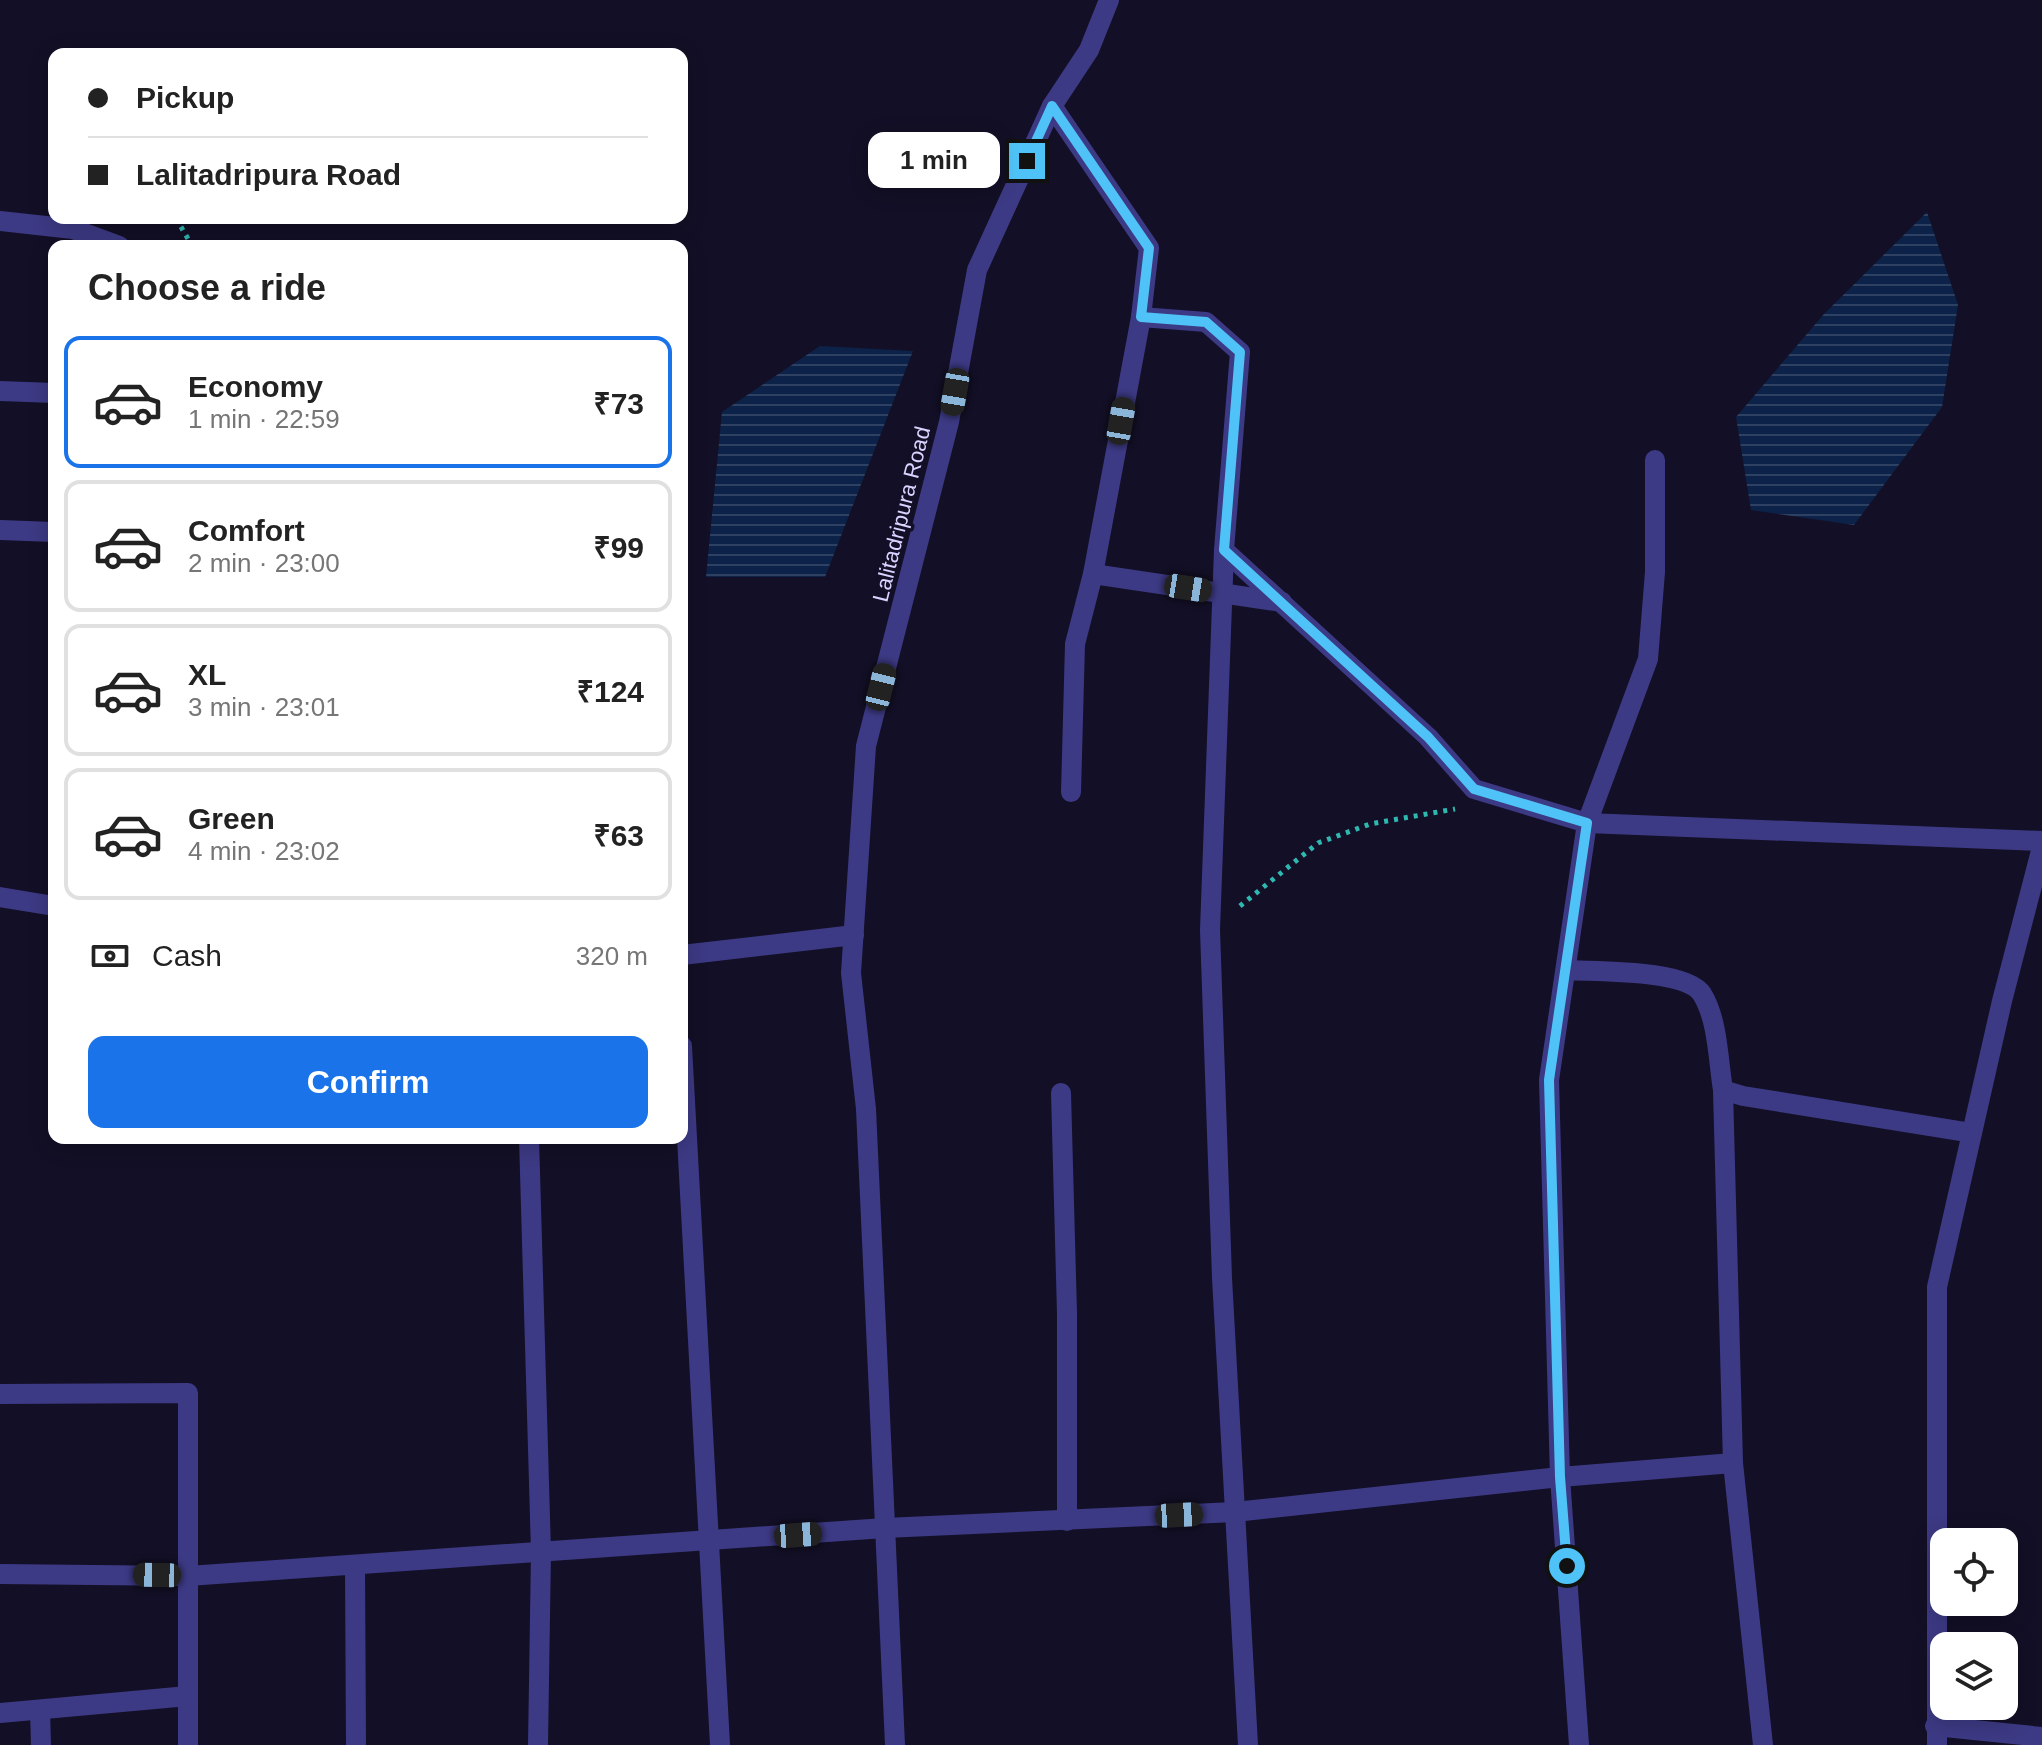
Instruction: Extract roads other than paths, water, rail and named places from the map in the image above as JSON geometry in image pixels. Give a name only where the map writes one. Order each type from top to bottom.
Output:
[{"type":"street","name":"Lalitadripura Road","points":[[895,1745],[866,1109],[851,973],[866,746],[949,422],[977,270],[1052,106],[1089,50],[1109,0]]},
{"type":"street","points":[[1052,106],[1149,248],[1141,317],[1093,574],[1075,644],[1071,792]]},
{"type":"street","points":[[0,221],[73,238]]},
{"type":"street","points":[[1141,317],[1206,322],[1240,352],[1220,593],[1210,930],[1222,1278],[1248,1745]]},
{"type":"street","points":[[0,391],[48,393]]},
{"type":"street","points":[[1579,1745],[1560,1477],[1549,1080],[1587,823],[1648,659],[1655,572],[1655,460]]},
{"type":"street","points":[[0,530],[48,532]]},
{"type":"street","points":[[1224,550],[1428,737],[1474,789],[1587,823],[2042,844],[1937,1287],[1936,1735],[2042,1737]]},
{"type":"street","points":[[1093,574],[1282,602]]},
{"type":"street","points":[[0,897],[48,905]]},
{"type":"street","points":[[688,954],[854,935]]},
{"type":"street","points":[[1566,970],[1658,976],[1690,982],[1701,992],[1711,1018],[1723,1090],[1733,1463],[1763,1745]]},
{"type":"street","points":[[1723,1090],[1743,1096],[1972,1133]]},
{"type":"street","points":[[1061,1093],[1067,1313],[1067,1521]]},
{"type":"street","points":[[529,1144],[541,1552],[538,1745]]},
{"type":"street","points":[[688,1144],[712,1541],[720,1745]]},
{"type":"street","points":[[0,1394],[188,1393],[188,1745]]},
{"type":"street","points":[[0,1574],[188,1576],[885,1528],[1235,1512],[1560,1477],[1733,1463]]},
{"type":"street","points":[[355,1565],[356,1745]]},
{"type":"street","points":[[0,1713],[188,1696]]},
{"type":"street","points":[[40,1710],[41,1745]]},
{"type":"water","points":[[1927,212],[1958,305],[1942,407],[1854,525],[1751,510],[1736,417],[1824,314]]},
{"type":"water","points":[[820,346],[913,351],[825,577],[706,577],[722,412]]}]
